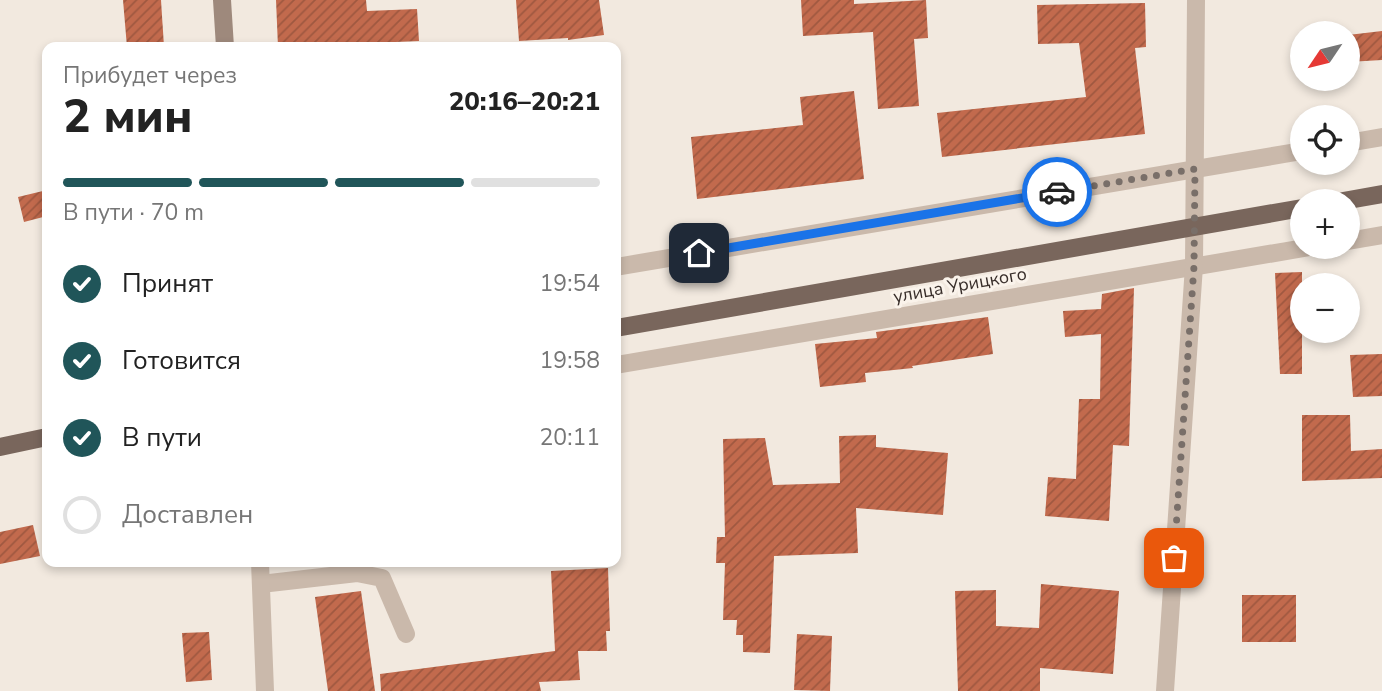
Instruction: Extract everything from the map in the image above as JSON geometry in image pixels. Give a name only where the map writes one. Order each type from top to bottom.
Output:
[{"type":"main road","points":[[222,0],[226,42]]},
{"type":"main road","points":[[1360,198],[1382,194]]},
{"type":"main road","name":"улица Урицкого","points":[[621,327],[1290,210]]},
{"type":"main road","points":[[0,447],[42,438]]},
{"type":"street","points":[[1165,691],[1194,266],[1196,0]]},
{"type":"street","points":[[1360,141],[1382,137]]},
{"type":"street","points":[[621,266],[1290,153]]},
{"type":"street","points":[[1360,239],[1382,235]]},
{"type":"street","name":"улица Урицкого","points":[[621,364],[1290,250]]},
{"type":"street","points":[[260,567],[265,691]]},
{"type":"street","points":[[261,584],[357,573],[382,578],[407,635]]},
{"type":"building","points":[[123,0],[161,0],[164,42],[127,42]]},
{"type":"building","points":[[276,0],[366,0],[367,11],[417,9],[419,41],[278,42]]},
{"type":"building","points":[[516,0],[599,0],[604,35],[568,40],[519,41]]},
{"type":"building","points":[[801,0],[854,0],[854,4],[926,0],[928,38],[914,39],[919,106],[878,109],[873,32],[803,36]]},
{"type":"building","points":[[1145,3],[1146,47],[1135,48],[1145,134],[942,157],[937,113],[1086,97],[1079,43],[1038,44],[1037,5]]},
{"type":"building","points":[[1382,31],[1382,60],[1360,61],[1360,34]]},
{"type":"building","points":[[854,91],[864,179],[697,199],[691,137],[803,125],[800,97]]},
{"type":"building","points":[[42,191],[42,217],[24,222],[18,197]]},
{"type":"building","points":[[1302,272],[1290,273],[1290,343],[1302,343],[1302,374],[1280,374],[1275,273]]},
{"type":"building","points":[[1134,288],[1129,446],[1113,445],[1109,521],[1045,516],[1048,477],[1076,479],[1079,399],[1100,399],[1101,334],[1065,337],[1063,311],[1101,309],[1102,294]]},
{"type":"building","points":[[988,317],[993,354],[912,366],[913,368],[865,373],[866,382],[820,387],[815,344],[877,338],[876,332]]},
{"type":"building","points":[[1382,354],[1382,396],[1353,397],[1350,355]]},
{"type":"building","points":[[1302,415],[1350,415],[1351,451],[1382,449],[1382,478],[1302,481]]},
{"type":"building","points":[[876,435],[876,447],[948,453],[943,515],[856,508],[858,553],[774,556],[770,653],[743,652],[743,635],[736,635],[737,620],[723,620],[725,563],[716,563],[717,537],[725,537],[723,439],[765,438],[773,485],[840,483],[839,436]]},
{"type":"building","points":[[33,525],[40,556],[0,564],[0,532]]},
{"type":"building","points":[[608,568],[610,631],[606,631],[607,651],[578,651],[580,680],[539,682],[541,691],[381,691],[380,674],[555,651],[551,571]]},
{"type":"building","points":[[1041,584],[1119,591],[1113,674],[1040,668],[1040,691],[958,691],[955,591],[996,590],[996,626],[1039,628]]},
{"type":"building","points":[[361,591],[375,691],[328,691],[315,597]]},
{"type":"building","points":[[1242,595],[1296,595],[1296,642],[1242,642]]},
{"type":"building","points":[[209,632],[212,680],[186,682],[182,633]]},
{"type":"building","points":[[797,634],[832,636],[830,691],[794,690]]},
{"type":"way so far","points":[[1057,192],[1195,169],[1194,266],[1174,558]]},
{"type":"route","points":[[699,253],[1057,192]]}]
